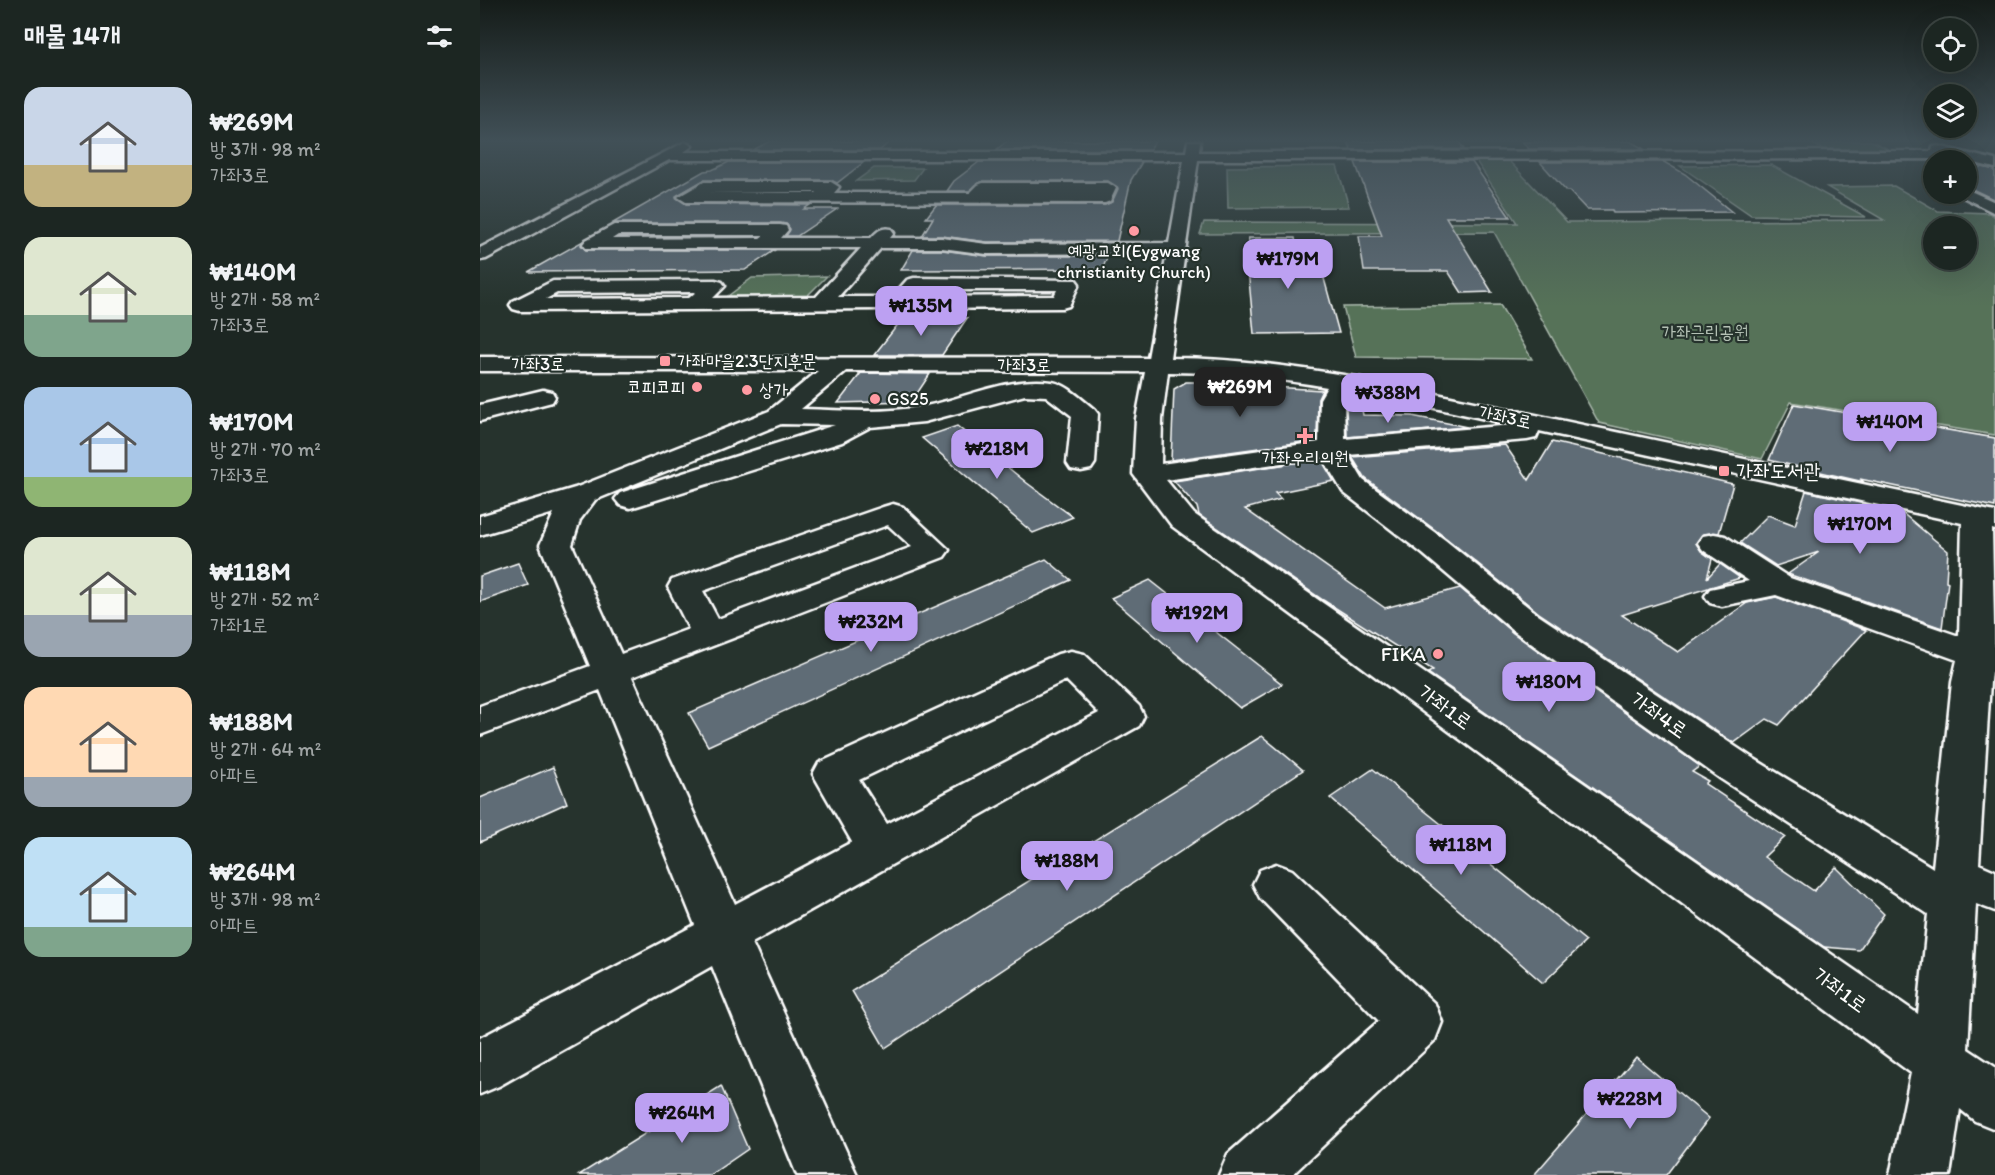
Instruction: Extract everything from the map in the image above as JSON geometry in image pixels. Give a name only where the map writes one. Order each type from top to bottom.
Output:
[{"type":"street","points":[[480,255],[591,196]]},
{"type":"street","points":[[688,196],[686,197],[1105,198],[1106,196]]},
{"type":"street","points":[[1148,474],[1149,418],[1186,196]]},
{"type":"street","points":[[823,302],[918,197]]},
{"type":"street","points":[[1977,199],[1995,208]]},
{"type":"street","points":[[896,221],[961,229]]},
{"type":"street","points":[[1056,249],[1068,229]]},
{"type":"street","points":[[765,243],[780,230],[614,230],[592,244],[942,243],[987,249],[1178,248]]},
{"type":"street","points":[[694,304],[715,286],[554,287],[520,305],[1062,302],[1069,284],[914,284],[898,302]]},
{"type":"street","name":"가좌3로","points":[[480,364],[1242,367],[1341,382],[1986,519]]},
{"type":"street","points":[[480,526],[585,494],[778,416],[841,364]]},
{"type":"street","name":"가좌4로","points":[[1341,382],[1332,399],[1332,447],[1338,463],[1353,486],[1434,547],[1526,623],[1736,768],[1968,890]]},
{"type":"street","points":[[778,416],[869,419],[924,414],[1025,388],[1052,389],[1085,414],[1081,463]]},
{"type":"street","points":[[480,413],[543,397]]},
{"type":"street","points":[[630,499],[833,436],[869,419]]},
{"type":"street","name":"가좌3로","points":[[1148,474],[1332,447],[1561,429]]},
{"type":"street","name":"가좌1로","points":[[1148,474],[1183,520],[1995,1101]]},
{"type":"street","points":[[585,494],[565,519],[556,545],[827,1175]]},
{"type":"street","points":[[480,722],[933,550],[893,513],[684,587],[709,635]]},
{"type":"street","points":[[1920,1175],[1968,890],[1971,682],[1985,658],[1986,519]]},
{"type":"street","points":[[1714,543],[1778,585],[1985,658]]},
{"type":"street","points":[[1722,596],[1778,585]]},
{"type":"street","points":[[480,1066],[880,850],[1125,716],[1071,663],[834,774],[880,850]]},
{"type":"street","points":[[1249,1175],[1416,1022],[1276,884]]},
{"type":"green space","points":[[1228,196],[1346,196],[1349,207],[1228,208]]},
{"type":"green space","name":"가좌근린공원","points":[[1499,196],[1542,196],[1567,222],[1884,220],[1842,196],[1911,196],[1938,211],[1989,213],[1995,217],[1995,435],[1791,402],[1762,459],[1599,423],[1494,232],[1200,234],[1204,222],[1517,223]]},
{"type":"green space","points":[[1723,196],[1827,196],[1866,217],[1751,215]]},
{"type":"green space","points":[[827,276],[807,296],[728,296],[752,278]]},
{"type":"green space","points":[[1500,305],[1532,359],[1356,357],[1343,307]]},
{"type":"building","points":[[661,196],[676,196],[686,204],[810,205],[804,209],[837,209],[797,236],[786,236],[790,229],[786,224],[780,223],[613,223]]},
{"type":"building","points":[[1115,196],[1127,196],[1117,241],[987,242],[942,236],[922,236],[933,218],[926,218],[936,205],[1105,205],[1112,202]]},
{"type":"building","points":[[1367,196],[1495,196],[1510,217],[1446,217],[1492,292],[1462,293],[1448,271],[1364,271],[1359,236],[1382,236]]},
{"type":"building","points":[[1574,196],[1712,196],[1732,212],[1613,213],[1612,210],[1587,210]]},
{"type":"building","points":[[1248,238],[1295,238],[1298,253],[1317,253],[1339,333],[1254,334],[1247,258],[1253,256]]},
{"type":"building","points":[[583,241],[581,245],[586,250],[775,250],[745,270],[528,272]]},
{"type":"building","points":[[913,250],[942,250],[987,256],[1108,256],[1102,269],[901,270]]},
{"type":"building","points":[[903,318],[967,318],[942,355],[874,355]]},
{"type":"building","name":"상가","points":[[861,373],[930,374],[912,401],[838,403]]},
{"type":"building","points":[[1186,382],[1239,382],[1239,385],[1322,390],[1318,399],[1317,440],[1171,460],[1174,389]]},
{"type":"building","points":[[1794,404],[1995,438],[1995,507],[1860,479],[1864,482],[1769,460]]},
{"type":"building","points":[[1346,405],[1361,405],[1363,415],[1412,416],[1467,427],[1347,437]]},
{"type":"building","points":[[957,426],[1073,517],[1033,533],[922,438]]},
{"type":"building","points":[[1552,442],[1733,484],[1719,533],[1703,534],[1696,543],[1701,551],[1712,559],[1707,578],[1720,564],[1740,578],[1622,615],[1678,652],[1747,603],[1776,597],[1866,630],[1779,725],[1767,719],[1734,743],[1539,613],[1446,538],[1365,478],[1352,457],[1505,445],[1529,480]]},
{"type":"building","points":[[1321,459],[1334,481],[1275,493],[1281,499],[1245,509],[1385,608],[1460,588],[1513,633],[1700,766],[1692,772],[1708,781],[1705,784],[1785,837],[1764,857],[1814,891],[1836,867],[1884,914],[1859,950],[1824,947],[1428,673],[1433,670],[1323,600],[1199,515],[1197,507],[1174,481]]},
{"type":"building","points":[[1806,491],[1901,512],[1948,551],[1946,581],[1948,582],[1942,628],[1788,574],[1819,552],[1776,566],[1740,543],[1768,515],[1795,525]]},
{"type":"building","points":[[1046,559],[1071,580],[708,746],[689,713]]},
{"type":"building","points":[[518,563],[528,585],[480,602],[480,576]]},
{"type":"building","points":[[1150,580],[1282,684],[1240,708],[1111,598]]},
{"type":"building","points":[[1262,736],[1303,770],[885,1048],[852,991]]},
{"type":"building","points":[[553,767],[567,803],[480,842],[480,798]]},
{"type":"building","points":[[1373,769],[1586,941],[1543,983],[1330,798]]},
{"type":"building","points":[[1636,1057],[1709,1118],[1666,1175],[1534,1175]]},
{"type":"building","points":[[721,1086],[748,1149],[710,1175],[579,1175]]},
{"type":"place","name":"예광교회(Eygwang christianity Church)","points":[[1134,231]]},
{"type":"place","name":"가좌마을2.3단지후문","points":[[665,361]]},
{"type":"place","name":"코피코피","points":[[697,387]]},
{"type":"place","name":"상가","points":[[747,390]]},
{"type":"place","name":"GS25","points":[[875,399]]},
{"type":"place","name":"가좌우리의원","points":[[1305,436]]},
{"type":"place","name":"가좌도서관","points":[[1724,471]]},
{"type":"place","name":"FIKA","points":[[1438,654]]}]
